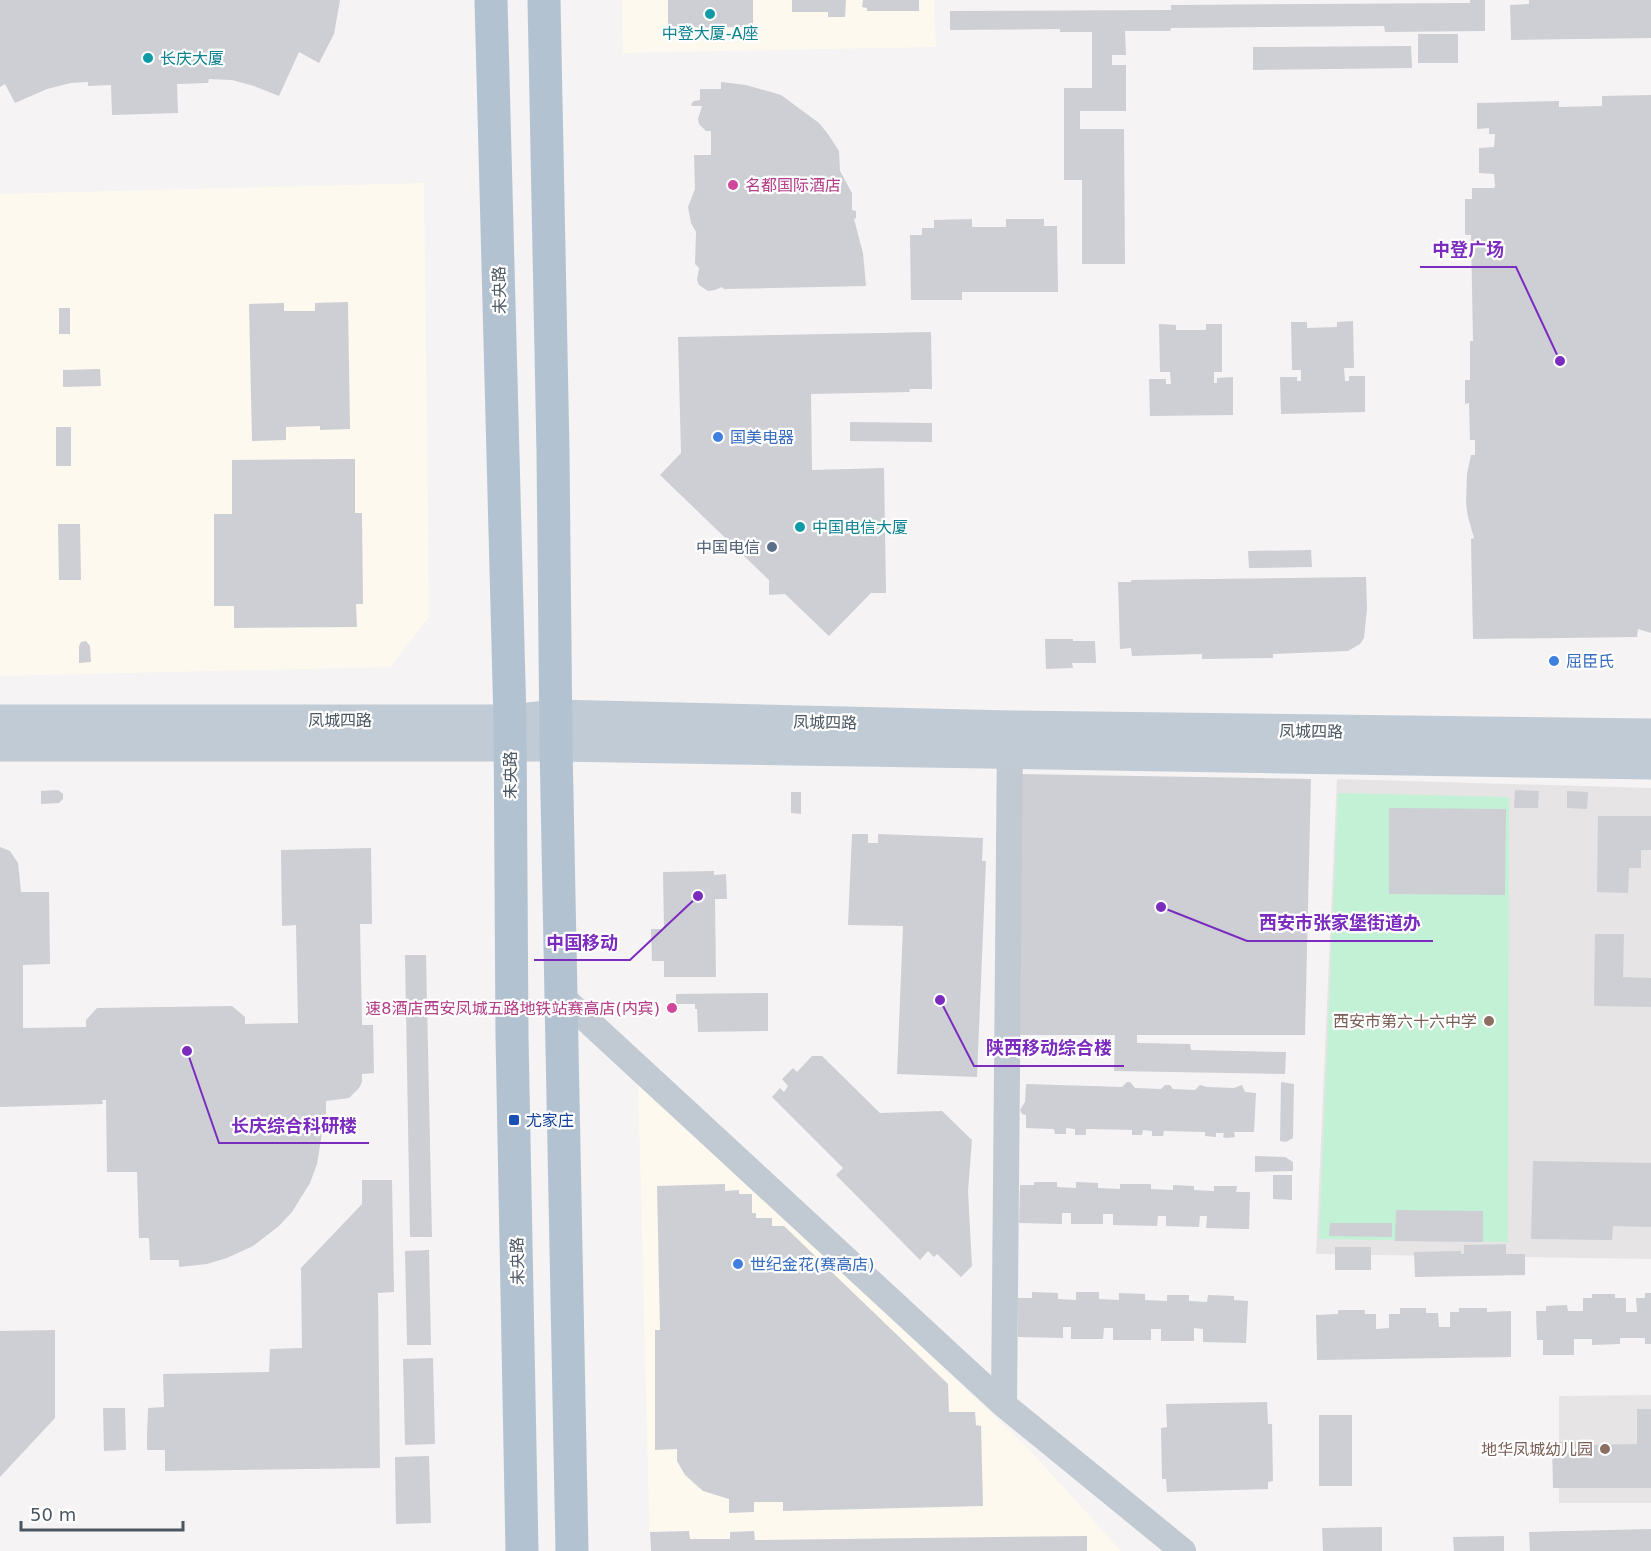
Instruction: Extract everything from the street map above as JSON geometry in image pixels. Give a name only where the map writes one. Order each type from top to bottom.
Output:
[{"type":"main road","name":"未央路","points":[[491,0],[510,733],[522,1551]]},
{"type":"main road","points":[[544,0],[572,1551]]},
{"type":"street","name":"凤城四路","points":[[0,721],[510,733]]},
{"type":"street","name":"凤城四路","points":[[0,746],[556,731],[1010,740],[1651,763]]},
{"type":"street","name":"凤城四路","points":[[1010,740],[1651,735]]},
{"type":"street","points":[[1004,1405],[1010,740]]},
{"type":"street","points":[[562,997],[1004,1405],[1183,1551]]},
{"type":"shaded area","points":[[622,0],[934,0],[936,47],[623,53]]},
{"type":"shaded area","points":[[424,183],[429,617],[390,667],[0,676],[0,194]]},
{"type":"shaded area","name":"西安市第六十六中学","points":[[1337,779],[1651,788],[1651,1259],[1316,1254]]},
{"type":"shaded area","name":"世纪金花(赛高店)","points":[[638,1079],[1030,1450],[1121,1551],[650,1551]]},
{"type":"shaded area","name":"地华凤城幼儿园","points":[[1651,1395],[1651,1503],[1559,1503],[1559,1396]]},
{"type":"green space","points":[[1338,793],[1509,797],[1508,1242],[1319,1239]]},
{"type":"building","name":"长庆大厦","points":[[0,0],[340,0],[334,34],[319,63],[299,52],[279,96],[232,80],[209,79],[208,83],[177,84],[178,113],[112,115],[111,85],[88,86],[88,82],[71,83],[47,89],[15,103],[5,84],[0,87]]},
{"type":"building","name":"中登大厦-A座","points":[[668,0],[753,0],[753,27],[668,28]]},
{"type":"building","points":[[792,0],[846,0],[845,17],[828,17],[828,12],[792,12]]},
{"type":"building","points":[[863,0],[919,0],[919,11],[867,11],[867,8],[862,7]]},
{"type":"building","points":[[1470,0],[1485,0],[1485,31],[1385,32],[1384,26],[1171,28],[1170,31],[1125,31],[1126,55],[1112,55],[1112,65],[1126,65],[1126,111],[1080,111],[1080,129],[1124,129],[1125,264],[1082,264],[1082,180],[1064,180],[1064,88],[1092,88],[1092,32],[1060,32],[1060,29],[950,30],[950,11],[1171,10],[1171,5],[1470,3]]},
{"type":"building","points":[[1529,0],[1651,0],[1651,38],[1511,40],[1510,5],[1529,4]]},
{"type":"building","points":[[1418,34],[1458,34],[1458,63],[1418,63]]},
{"type":"building","points":[[1411,46],[1412,68],[1253,70],[1253,47]]},
{"type":"building","name":"名都国际酒店","points":[[721,82],[746,85],[781,95],[819,123],[828,134],[839,151],[840,171],[852,193],[852,210],[856,211],[854,219],[863,253],[866,286],[724,289],[722,287],[708,291],[699,285],[697,280],[699,268],[695,264],[696,232],[691,223],[688,207],[695,189],[694,155],[711,155],[711,131],[706,131],[699,124],[698,119],[702,106],[691,104],[700,100],[700,89],[721,89]]},
{"type":"building","points":[[1651,95],[1651,633],[1638,629],[1637,637],[1473,639],[1471,539],[1474,538],[1466,503],[1467,474],[1471,455],[1475,455],[1475,440],[1470,440],[1469,403],[1465,404],[1465,380],[1470,380],[1470,341],[1473,341],[1471,235],[1465,235],[1465,199],[1472,199],[1472,188],[1494,188],[1495,186],[1494,174],[1479,173],[1479,148],[1494,147],[1495,134],[1489,134],[1489,128],[1477,129],[1477,103],[1559,101],[1559,107],[1602,106],[1602,96]]},
{"type":"building","points":[[972,219],[972,227],[1006,227],[1006,219],[1044,219],[1044,226],[1057,226],[1058,292],[962,292],[962,300],[911,300],[910,235],[922,235],[922,228],[934,228],[934,220]]},
{"type":"building","points":[[348,302],[350,429],[320,430],[320,426],[286,427],[286,440],[252,441],[249,304],[284,303],[284,311],[315,311],[315,303]]},
{"type":"building","points":[[59,308],[70,308],[70,334],[59,334]]},
{"type":"building","points":[[1353,321],[1354,368],[1344,368],[1345,381],[1349,381],[1349,376],[1365,376],[1365,412],[1281,414],[1280,377],[1297,377],[1297,381],[1301,381],[1301,370],[1292,370],[1291,322],[1307,322],[1307,328],[1337,327],[1337,322]]},
{"type":"building","points":[[1159,324],[1176,325],[1176,330],[1206,330],[1206,324],[1222,324],[1222,372],[1214,372],[1214,383],[1217,383],[1217,378],[1233,377],[1233,415],[1150,416],[1149,379],[1166,379],[1166,384],[1171,384],[1170,372],[1160,372]]},
{"type":"building","name":"中国电信大厦","points":[[931,332],[932,389],[909,389],[910,392],[811,394],[812,470],[884,468],[886,593],[871,593],[829,636],[785,594],[769,595],[769,580],[660,475],[681,453],[678,337]]},
{"type":"building","points":[[100,369],[101,386],[63,387],[63,370]]},
{"type":"building","points":[[850,422],[932,423],[932,442],[850,441]]},
{"type":"building","points":[[56,427],[71,427],[71,466],[56,466]]},
{"type":"building","points":[[355,459],[355,513],[362,513],[363,604],[356,604],[357,627],[234,628],[234,606],[214,606],[214,514],[232,514],[232,460]]},
{"type":"building","points":[[58,524],[80,524],[81,580],[59,580]]},
{"type":"building","points":[[1311,550],[1312,567],[1249,568],[1248,551]]},
{"type":"building","points":[[1366,577],[1367,609],[1364,638],[1360,644],[1348,651],[1273,654],[1273,658],[1202,659],[1202,654],[1132,656],[1131,648],[1120,649],[1118,582]]},
{"type":"building","points":[[1045,639],[1095,641],[1096,663],[1072,663],[1073,668],[1046,669]]},
{"type":"building","points":[[86,641],[90,646],[91,662],[79,663],[79,646],[81,642]]},
{"type":"building","points":[[1017,774],[1311,779],[1305,1035],[1137,1035],[1137,1043],[1190,1044],[1191,1050],[1286,1052],[1285,1074],[1114,1071],[1115,1035],[1013,1035]]},
{"type":"building","points":[[58,790],[63,794],[63,799],[59,803],[41,804],[41,791]]},
{"type":"building","points":[[1515,790],[1539,791],[1538,808],[1514,808]]},
{"type":"building","points":[[1567,791],[1588,792],[1587,809],[1567,808]]},
{"type":"building","points":[[791,792],[801,792],[801,814],[791,813]]},
{"type":"building","points":[[1389,808],[1506,809],[1505,895],[1389,894]]},
{"type":"building","points":[[1598,816],[1651,816],[1651,850],[1641,850],[1641,868],[1629,868],[1628,893],[1597,892]]},
{"type":"building","points":[[852,834],[868,834],[868,843],[878,843],[878,834],[983,838],[982,861],[986,861],[977,1077],[897,1074],[903,926],[848,925]]},
{"type":"building","points":[[0,847],[10,851],[18,863],[21,892],[49,892],[50,964],[23,965],[23,1028],[86,1027],[86,1020],[97,1008],[232,1006],[245,1017],[245,1024],[298,1023],[296,925],[282,926],[281,850],[371,848],[372,924],[360,924],[362,1025],[373,1025],[374,1073],[362,1074],[359,1088],[349,1098],[326,1101],[326,1127],[323,1127],[317,1164],[310,1183],[292,1212],[279,1226],[253,1246],[207,1264],[179,1267],[179,1260],[150,1260],[149,1238],[139,1238],[137,1172],[107,1172],[106,1100],[102,1100],[103,1104],[0,1107]]},
{"type":"building","points":[[714,871],[714,875],[726,874],[727,899],[715,899],[716,977],[664,977],[664,961],[652,961],[651,929],[664,929],[663,872]]},
{"type":"building","points":[[1595,934],[1624,934],[1623,977],[1651,978],[1651,1007],[1594,1006]]},
{"type":"building","points":[[405,955],[426,955],[432,1237],[410,1237]]},
{"type":"building","points":[[768,993],[768,1031],[698,1032],[695,1004],[676,1004],[676,994]]},
{"type":"building","points":[[812,1056],[822,1056],[880,1113],[942,1111],[972,1140],[968,1191],[972,1266],[961,1277],[937,1254],[934,1257],[928,1251],[920,1260],[836,1175],[843,1168],[772,1097],[780,1088],[784,1092],[788,1086],[782,1079],[793,1068],[797,1072]]},
{"type":"building","points":[[1127,1082],[1135,1088],[1161,1089],[1165,1085],[1170,1085],[1173,1089],[1195,1090],[1200,1085],[1234,1088],[1242,1085],[1245,1092],[1256,1093],[1254,1132],[1234,1132],[1235,1137],[1226,1138],[1223,1137],[1224,1133],[1216,1133],[1216,1137],[1205,1136],[1205,1132],[1164,1131],[1163,1136],[1152,1136],[1152,1131],[1143,1130],[1142,1135],[1132,1135],[1132,1130],[1086,1129],[1086,1135],[1075,1135],[1075,1129],[1066,1128],[1066,1134],[1055,1134],[1054,1129],[1026,1128],[1026,1115],[1020,1110],[1025,1102],[1026,1084],[1122,1087]]},
{"type":"building","points":[[1281,1082],[1294,1084],[1293,1138],[1286,1142],[1280,1141]]},
{"type":"building","points":[[1255,1156],[1285,1157],[1293,1162],[1293,1171],[1255,1172]]},
{"type":"building","points":[[1533,1161],[1651,1163],[1651,1227],[1613,1226],[1612,1240],[1531,1239]]},
{"type":"building","points":[[1273,1175],[1292,1175],[1292,1200],[1273,1199]]},
{"type":"building","points":[[362,1180],[392,1180],[394,1292],[378,1293],[380,1468],[165,1471],[165,1450],[147,1450],[148,1408],[164,1407],[163,1374],[269,1372],[270,1349],[302,1348],[301,1268],[362,1204]]},
{"type":"building","points":[[1034,1182],[1057,1182],[1057,1187],[1076,1188],[1076,1182],[1098,1183],[1098,1188],[1120,1189],[1120,1184],[1151,1184],[1151,1189],[1173,1190],[1173,1185],[1194,1186],[1194,1190],[1214,1191],[1214,1186],[1237,1186],[1236,1192],[1250,1192],[1249,1229],[1206,1228],[1207,1216],[1200,1216],[1199,1227],[1166,1226],[1166,1216],[1158,1216],[1157,1226],[1113,1225],[1113,1214],[1103,1214],[1103,1224],[1071,1224],[1071,1213],[1062,1213],[1062,1224],[1019,1223],[1020,1185],[1034,1185]]},
{"type":"building","name":"世纪金花(赛高店)","points":[[725,1184],[725,1191],[739,1190],[739,1194],[752,1194],[752,1213],[756,1213],[756,1218],[772,1218],[772,1226],[784,1226],[948,1384],[949,1412],[975,1412],[976,1425],[981,1426],[983,1506],[783,1511],[783,1502],[754,1502],[754,1512],[729,1513],[729,1499],[703,1491],[685,1475],[677,1461],[677,1449],[655,1450],[655,1330],[660,1330],[657,1186]]},
{"type":"building","points":[[1396,1210],[1483,1211],[1483,1242],[1395,1241]]},
{"type":"building","points":[[1330,1223],[1392,1223],[1392,1237],[1329,1236]]},
{"type":"building","points":[[1506,1244],[1506,1254],[1525,1254],[1525,1275],[1415,1277],[1414,1252],[1461,1251],[1461,1254],[1464,1254],[1464,1245]]},
{"type":"building","points":[[1335,1247],[1371,1247],[1371,1270],[1335,1270]]},
{"type":"building","points":[[429,1250],[431,1345],[407,1345],[405,1251]]},
{"type":"building","points":[[1032,1292],[1058,1293],[1058,1299],[1076,1300],[1076,1292],[1099,1292],[1099,1299],[1119,1300],[1119,1293],[1145,1294],[1145,1300],[1167,1301],[1167,1295],[1189,1295],[1189,1301],[1207,1302],[1208,1295],[1234,1296],[1234,1300],[1248,1301],[1246,1343],[1203,1342],[1203,1329],[1194,1328],[1194,1341],[1161,1341],[1161,1329],[1151,1329],[1151,1340],[1113,1340],[1113,1328],[1104,1328],[1103,1339],[1071,1339],[1071,1327],[1063,1327],[1063,1338],[1018,1337],[1018,1298],[1032,1298]]},
{"type":"building","points":[[1645,1293],[1651,1293],[1651,1344],[1645,1344],[1645,1338],[1620,1338],[1620,1344],[1592,1345],[1592,1339],[1574,1339],[1574,1355],[1543,1355],[1543,1340],[1537,1340],[1536,1311],[1546,1311],[1546,1306],[1567,1305],[1568,1311],[1583,1311],[1583,1298],[1592,1298],[1592,1294],[1615,1294],[1615,1298],[1626,1298],[1626,1312],[1637,1312],[1636,1298],[1645,1298]]},
{"type":"building","points":[[1400,1308],[1426,1308],[1426,1313],[1438,1313],[1439,1327],[1450,1327],[1450,1312],[1459,1312],[1459,1308],[1487,1308],[1487,1312],[1511,1311],[1511,1357],[1317,1360],[1316,1315],[1338,1314],[1338,1310],[1365,1310],[1365,1314],[1376,1314],[1376,1329],[1389,1328],[1389,1314],[1400,1314]]},
{"type":"building","points":[[55,1330],[55,1418],[0,1477],[0,1331]]},
{"type":"building","points":[[433,1358],[435,1444],[405,1445],[403,1359]]},
{"type":"building","points":[[1267,1402],[1268,1424],[1272,1424],[1273,1481],[1268,1482],[1268,1489],[1167,1492],[1166,1479],[1162,1479],[1161,1428],[1167,1427],[1166,1404]]},
{"type":"building","points":[[103,1408],[125,1408],[126,1450],[104,1451]]},
{"type":"building","points":[[1637,1409],[1651,1409],[1651,1488],[1553,1488],[1552,1442],[1583,1442],[1583,1445],[1637,1444]]},
{"type":"building","points":[[1319,1415],[1352,1415],[1352,1486],[1319,1486]]},
{"type":"building","points":[[429,1456],[431,1523],[396,1524],[395,1457]]},
{"type":"building","points":[[1382,1527],[1382,1551],[1323,1551],[1322,1528]]},
{"type":"building","points":[[1651,1529],[1651,1551],[1530,1551],[1529,1532]]},
{"type":"building","points":[[689,1531],[690,1539],[730,1539],[730,1532],[754,1531],[755,1540],[1087,1536],[1087,1551],[651,1551],[650,1532]]},
{"type":"building","points":[[1504,1536],[1504,1551],[1454,1551],[1453,1537]]},
{"type":"place","name":"中登大厦-A座","points":[[710,14]]},
{"type":"place","name":"长庆大厦","points":[[148,58]]},
{"type":"place","name":"名都国际酒店","points":[[733,185]]},
{"type":"place","name":"中登广场","points":[[1560,361]]},
{"type":"place","name":"国美电器","points":[[718,437]]},
{"type":"place","name":"中国电信大厦","points":[[800,527]]},
{"type":"place","name":"中国电信","points":[[772,547]]},
{"type":"place","name":"屈臣氏","points":[[1554,661]]},
{"type":"place","name":"中国移动","points":[[698,896]]},
{"type":"place","name":"西安市张家堡街道办","points":[[1161,907]]},
{"type":"place","name":"陕西移动综合楼","points":[[940,1000]]},
{"type":"place","name":"速8酒店西安凤城五路地铁站赛高店(内宾)","points":[[672,1008]]},
{"type":"place","name":"西安市第六十六中学","points":[[1489,1021]]},
{"type":"place","name":"长庆综合科研楼","points":[[187,1051]]},
{"type":"place","name":"尤家庄","points":[[514,1120]]},
{"type":"place","name":"世纪金花(赛高店)","points":[[738,1264]]},
{"type":"place","name":"地华凤城幼儿园","points":[[1605,1449]]}]
